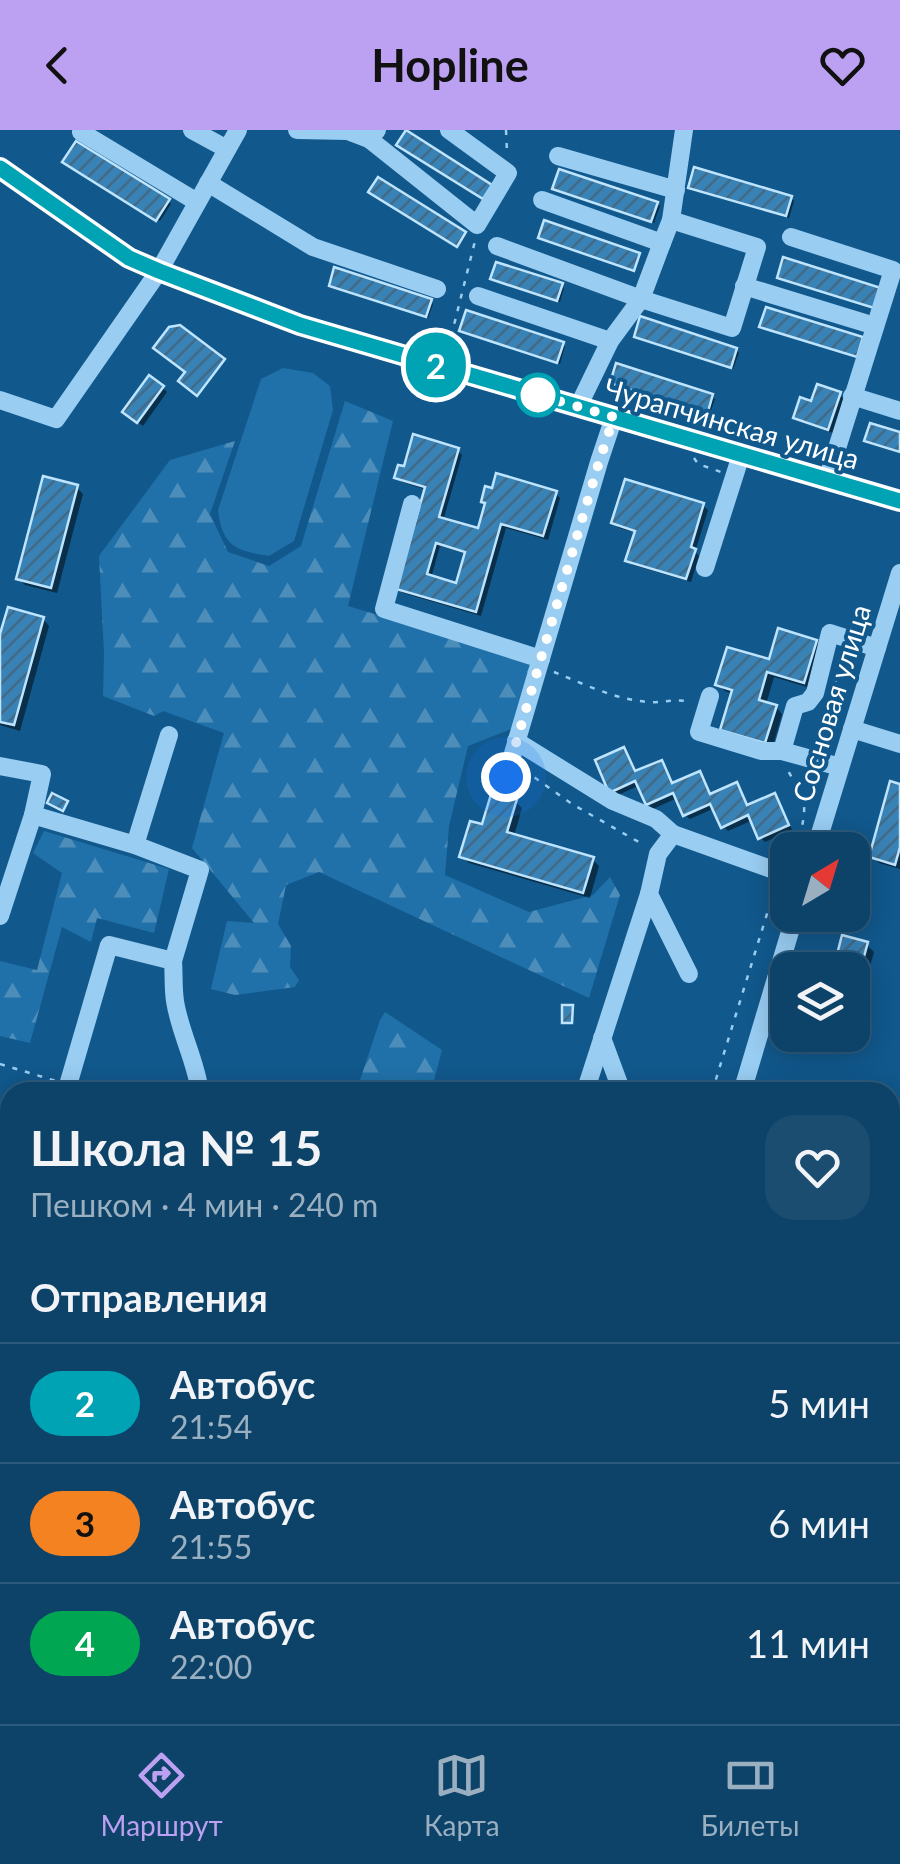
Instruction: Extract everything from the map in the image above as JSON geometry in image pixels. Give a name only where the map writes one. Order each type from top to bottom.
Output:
[{"type":"street","points":[[192,130],[227,149]]},
{"type":"street","points":[[1,403],[56,418],[159,271],[238,130]]},
{"type":"street","points":[[297,130],[373,134],[477,225],[508,173],[449,130]]},
{"type":"street","points":[[578,406],[610,341],[640,300],[671,220],[684,130]]},
{"type":"street","points":[[81,132],[197,202]]},
{"type":"street","points":[[558,156],[676,190]]},
{"type":"street","name":"Чурапчинская улица","points":[[0,168],[114,248],[159,271],[300,325],[900,501]]},
{"type":"street","points":[[208,183],[312,248],[437,289]]},
{"type":"street","points":[[542,200],[662,243]]},
{"type":"street","points":[[497,246],[640,300],[732,328],[757,247],[671,220]]},
{"type":"street","points":[[790,238],[893,270],[827,480]]},
{"type":"street","points":[[744,286],[875,326]]},
{"type":"street","points":[[478,296],[610,341]]},
{"type":"street","points":[[852,396],[900,410]]},
{"type":"street","points":[[515,774],[516,741],[614,417]]},
{"type":"street","points":[[706,568],[742,454]]},
{"type":"street","points":[[412,504],[384,609],[540,662]]},
{"type":"street","name":"Сосновая улица","points":[[820,832],[900,573]]},
{"type":"street","points":[[782,752],[794,706],[808,702],[815,692],[830,633],[877,648]]},
{"type":"street","points":[[708,702],[699,732],[840,767]]},
{"type":"street","points":[[852,729],[900,744]]},
{"type":"street","points":[[135,845],[169,735]]},
{"type":"street","points":[[516,741],[613,800],[656,819],[674,834],[770,869]]},
{"type":"street","points":[[0,766],[42,774],[0,916]]},
{"type":"street","points":[[32,815],[135,845],[200,870],[173,961],[175,1002],[199,1082]]},
{"type":"street","points":[[588,1082],[649,894],[658,854],[674,834]]},
{"type":"street","points":[[649,894],[689,974]]},
{"type":"street","points":[[745,1082],[790,932]]},
{"type":"street","points":[[69,1082],[109,945],[173,961]]},
{"type":"street","points":[[602,1038],[618,1082]]},
{"type":"path","points":[[447,351],[466,357]]},
{"type":"path","points":[[813,760],[848,638]]},
{"type":"path","points":[[540,662],[613,695],[649,702],[708,702]]},
{"type":"path","points":[[782,752],[786,769],[804,797],[806,813],[799,832]]},
{"type":"path","points":[[515,774],[658,854]]},
{"type":"path","points":[[715,1082],[770,916]]},
{"type":"path","points":[[0,1064],[48,1082]]},
{"type":"green space","points":[[283,368],[313,373],[330,386],[333,410],[294,541],[269,556],[233,545],[223,532],[218,510],[261,379]]},
{"type":"green space","points":[[345,401],[393,421],[348,606],[533,662],[516,727],[468,746],[449,826],[445,875],[529,912],[593,895],[610,877],[620,895],[589,998],[319,872],[286,885],[278,924],[291,946],[290,967],[299,980],[295,987],[235,995],[211,989],[227,921],[254,923],[192,848],[224,733],[163,711],[154,716],[103,696],[99,556],[170,460],[235,441],[210,514],[228,552],[269,566],[301,546]]},
{"type":"green space","points":[[44,831],[169,869],[154,933],[97,918],[91,942],[62,927],[30,1043],[0,1036],[0,961],[37,970],[62,873],[33,853]]},
{"type":"green space","points":[[385,1012],[442,1050],[434,1082],[359,1082]]},
{"type":"building","points":[[406,130],[492,185],[483,199],[396,145]]},
{"type":"building","points":[[76,141],[170,199],[156,221],[62,162]]},
{"type":"building","points":[[694,167],[792,196],[786,216],[688,188]]},
{"type":"building","points":[[559,169],[658,202],[651,222],[552,189]]},
{"type":"building","points":[[378,177],[466,232],[457,247],[368,192]]},
{"type":"building","points":[[544,220],[640,253],[634,271],[538,238]]},
{"type":"building","points":[[783,257],[881,288],[874,308],[777,278]]},
{"type":"building","points":[[496,262],[563,283],[557,301],[490,279]]},
{"type":"building","points":[[334,267],[432,299],[426,317],[329,286]]},
{"type":"building","points":[[766,307],[863,337],[857,357],[759,327]]},
{"type":"building","points":[[466,310],[564,342],[557,363],[459,331]]},
{"type":"building","points":[[640,316],[737,348],[731,368],[634,337]]},
{"type":"building","points":[[180,325],[225,359],[197,396],[178,381],[185,372],[153,348],[169,327]]},
{"type":"building","points":[[616,363],[713,394],[707,415],[610,383]]},
{"type":"building","points":[[149,375],[164,386],[137,423],[122,412]]},
{"type":"building","points":[[817,384],[841,392],[828,430],[793,418],[800,397],[811,401]]},
{"type":"building","points":[[870,423],[900,432],[900,452],[864,441]]},
{"type":"building","points":[[413,434],[459,448],[439,517],[478,528],[485,486],[492,488],[496,473],[557,491],[543,536],[501,524],[476,612],[396,589],[425,487],[394,478],[398,465],[404,466]],"holes":[[[436,543],[465,552],[456,583],[427,574]]]},
{"type":"building","points":[[43,476],[78,485],[51,588],[16,579]]},
{"type":"building","points":[[625,479],[704,503],[686,579],[625,561],[635,531],[611,523]]},
{"type":"building","points":[[8,607],[44,617],[14,725],[0,722],[0,634]]},
{"type":"building","points":[[778,628],[817,640],[804,683],[767,672],[759,700],[777,705],[765,743],[720,730],[732,690],[715,685],[727,647],[769,659]]},
{"type":"building","points":[[624,747],[635,771],[662,760],[672,783],[700,771],[710,794],[737,782],[747,805],[775,793],[789,825],[758,839],[748,815],[721,828],[710,804],[683,816],[673,793],[646,805],[635,781],[609,793],[595,760]]},
{"type":"building","points":[[890,781],[900,784],[900,847],[895,865],[870,857]]},
{"type":"building","points":[[492,791],[517,799],[507,832],[594,857],[583,893],[459,857],[470,821],[482,824]]},
{"type":"building","points":[[52,793],[68,801],[63,811],[47,803]]},
{"type":"building","points":[[842,935],[868,942],[865,952],[838,952]]},
{"type":"building","points":[[562,1005],[573,1005],[572,1023],[562,1023]]},
{"type":"bus line","name":"2","points":[[0,168],[129,258],[300,325],[900,501]]},
{"type":"route","points":[[506,777],[614,417],[538,395]]}]
